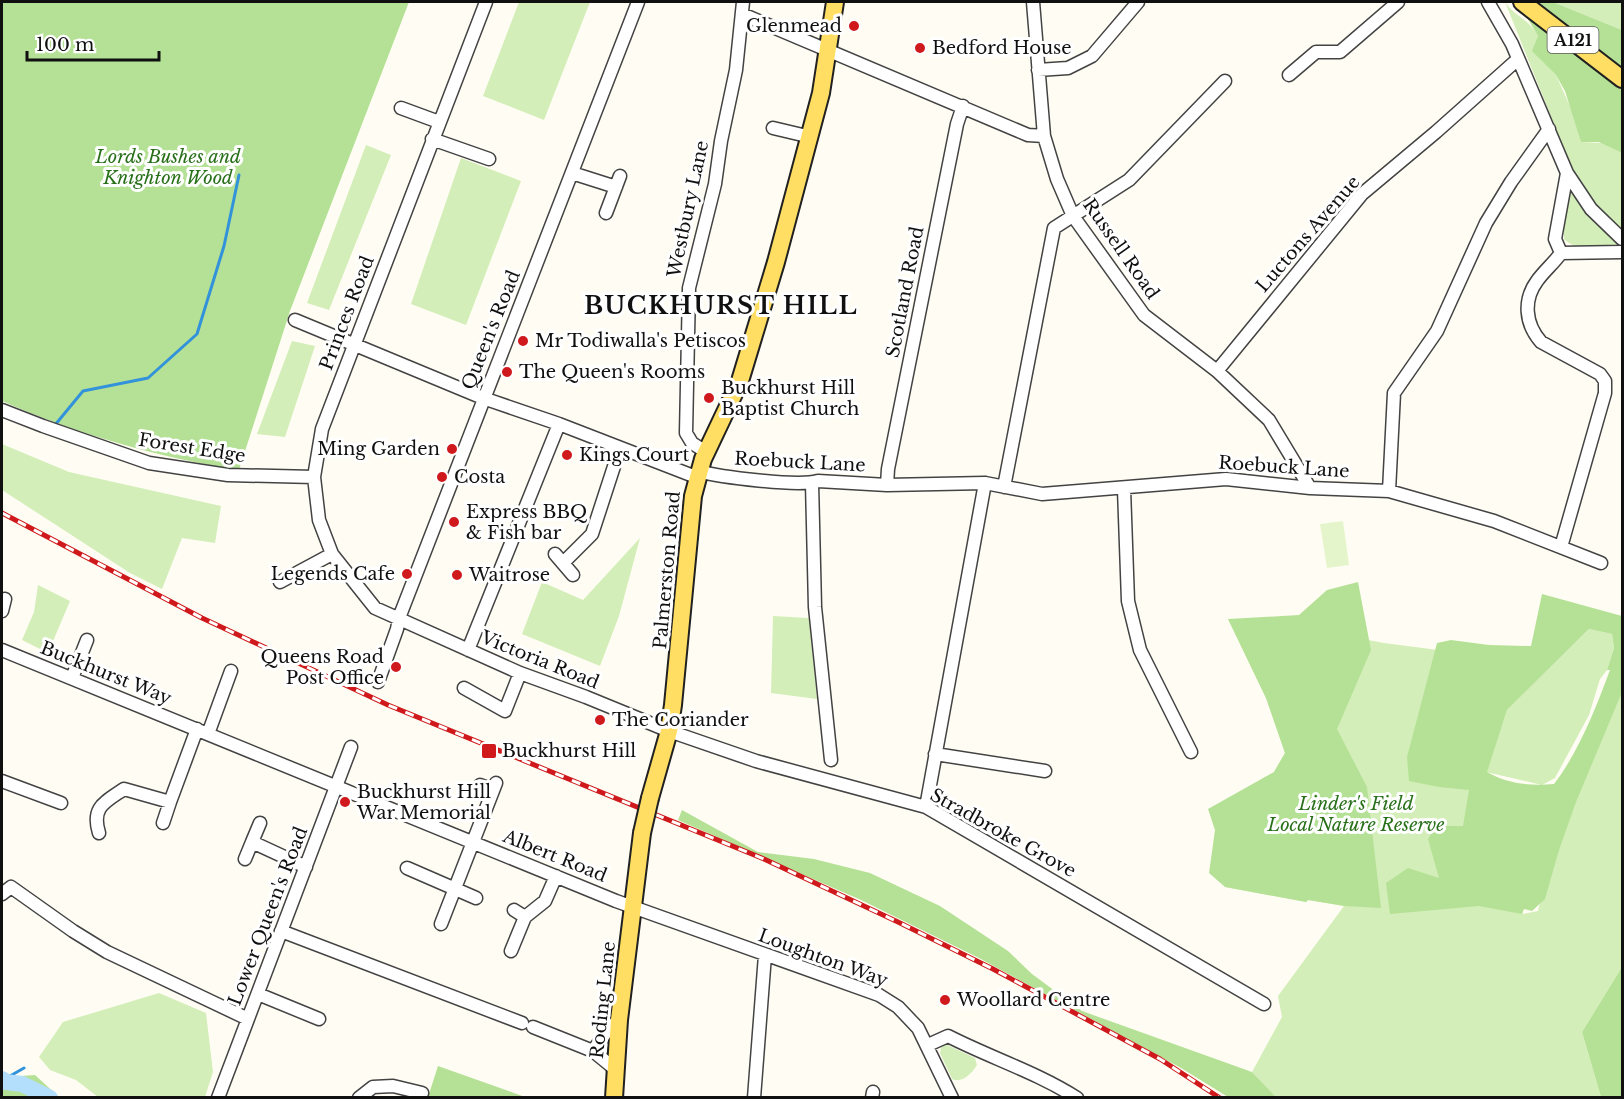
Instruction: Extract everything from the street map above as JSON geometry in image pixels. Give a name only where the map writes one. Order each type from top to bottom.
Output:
[{"type":"main road","name":"Palmerston Road","points":[[634,907],[642,833],[674,705],[693,496],[697,474],[740,381],[776,262],[821,93],[835,2]]},
{"type":"main road","name":"A121","points":[[1522,2],[1623,79]]},
{"type":"main road","name":"Roding Lane","points":[[614,1098],[619,1020],[634,907]]},
{"type":"street","name":"Princes Road","points":[[399,618],[375,609],[332,554],[319,520],[314,477],[322,429],[486,2]]},
{"type":"street","name":"Queen's Road","points":[[379,678],[398,629],[399,618],[483,398],[638,2]]},
{"type":"street","name":"Russell Road","points":[[1033,2],[1044,136],[1057,179],[1073,216],[1144,315],[1217,371],[1269,420],[1310,488]]},
{"type":"street","points":[[1038,70],[1068,68],[1092,56],[1138,2]]},
{"type":"street","points":[[1289,75],[1316,52],[1340,52],[1398,2]]},
{"type":"street","points":[[1494,5],[1567,173],[1591,209],[1623,239]]},
{"type":"street","points":[[742,8],[828,50],[1028,135],[1044,136]]},
{"type":"street","name":"Westbury Lane","points":[[706,452],[692,443],[686,433],[690,288],[715,184],[721,141],[736,70],[742,8]]},
{"type":"street","name":"Luctons Avenue","points":[[1217,371],[1362,194],[1518,59]]},
{"type":"street","points":[[1004,487],[1054,228],[1129,180],[1225,81]]},
{"type":"street","name":"Scotland Road","points":[[887,485],[957,124],[963,106]]},
{"type":"street","points":[[401,108],[439,122]]},
{"type":"street","points":[[773,128],[811,137]]},
{"type":"street","points":[[1389,491],[1394,393],[1437,331],[1486,223],[1549,129]]},
{"type":"street","points":[[432,139],[489,159]]},
{"type":"street","points":[[1530,156],[1546,151],[1559,153]]},
{"type":"street","points":[[572,173],[618,182],[606,213]]},
{"type":"street","points":[[1561,253],[1554,239],[1567,173]]},
{"type":"street","points":[[1562,547],[1605,393],[1605,381],[1600,374],[1541,342],[1529,323],[1527,306],[1536,283],[1561,253],[1623,252]]},
{"type":"street","name":"Roebuck Lane","points":[[294,320],[355,343],[483,398],[697,474],[812,483],[818,481],[887,485],[985,483],[1042,494],[1226,479],[1310,488],[1389,491],[1462,511],[1601,563]]},
{"type":"street","name":"Forest Edge","points":[[2,410],[149,463],[228,475],[314,477]]},
{"type":"street","points":[[468,650],[559,424]]},
{"type":"street","points":[[573,575],[559,559],[592,534],[620,448]]},
{"type":"street","points":[[812,483],[815,607],[831,760]]},
{"type":"street","points":[[926,807],[985,483]]},
{"type":"street","points":[[1124,489],[1128,601],[1140,650],[1191,752]]},
{"type":"street","points":[[280,582],[332,554]]},
{"type":"street","name":"Victoria Road","points":[[399,618],[520,673],[669,731]]},
{"type":"street","points":[[72,678],[87,640]]},
{"type":"street","name":"Buckhurst Way","points":[[2,650],[202,731]]},
{"type":"street","points":[[163,823],[170,802],[231,671]]},
{"type":"street","points":[[464,688],[506,711],[520,673]]},
{"type":"street","name":"Albert Road","points":[[202,731],[634,907]]},
{"type":"street","name":"Stradbroke Grove","points":[[669,731],[756,761],[926,807],[1264,1004]]},
{"type":"street","name":"Lower Queen's Road","points":[[219,1098],[351,747]]},
{"type":"street","points":[[935,754],[1046,771]]},
{"type":"street","points":[[2,781],[61,803]]},
{"type":"street","points":[[441,924],[494,787],[480,784]]},
{"type":"street","points":[[99,833],[95,819],[101,805],[124,789],[170,802]]},
{"type":"street","points":[[245,859],[260,823]]},
{"type":"street","points":[[252,842],[306,867]]},
{"type":"street","points":[[407,868],[476,898]]},
{"type":"street","points":[[511,951],[519,914],[545,901],[556,876]]},
{"type":"street","points":[[6,891],[107,952],[248,1019]]},
{"type":"street","name":"Loughton Way","points":[[634,907],[879,995],[898,1007],[918,1028],[952,1098]]},
{"type":"street","points":[[281,931],[593,1051],[615,1070]]},
{"type":"street","points":[[754,1098],[765,955]]},
{"type":"street","points":[[258,994],[319,1019]]},
{"type":"street","points":[[593,1051],[609,1028],[619,1020]]},
{"type":"street","points":[[928,1045],[948,1036],[991,1057],[1030,1071],[1077,1098]]},
{"type":"street","points":[[359,1098],[373,1087],[397,1093],[422,1094]]},
{"type":"green space","name":"Lords Bushes and Knighton Wood","points":[[2,2],[409,2],[290,311],[239,470],[208,465],[118,443],[59,424],[2,401]]},
{"type":"green space","points":[[519,2],[590,2],[544,120],[483,96]]},
{"type":"green space","points":[[1505,2],[1530,25],[1538,36],[1533,51],[1556,75],[1576,120],[1581,142],[1602,143],[1622,153],[1622,232],[1585,193],[1570,164]]},
{"type":"green space","points":[[1531,2],[1553,2],[1622,30],[1622,74]]},
{"type":"green space","points":[[1553,2],[1622,2],[1622,30]]},
{"type":"green space","points":[[1525,14],[1622,89],[1622,153],[1599,142],[1581,142],[1565,91],[1556,75],[1532,51],[1538,36]]},
{"type":"green space","points":[[366,145],[391,155],[329,310],[307,303]]},
{"type":"green space","points":[[461,158],[521,181],[466,325],[411,304]]},
{"type":"green space","points":[[1572,187],[1622,247],[1584,248],[1564,239],[1563,217],[1568,188]]},
{"type":"green space","points":[[292,341],[315,346],[285,437],[257,434]]},
{"type":"green space","points":[[2,444],[69,472],[221,506],[215,543],[182,538],[162,589],[130,573],[2,490]]},
{"type":"green space","points":[[1343,521],[1349,565],[1327,568],[1320,524]]},
{"type":"green space","points":[[640,538],[619,616],[600,666],[522,634],[542,582],[583,600]]},
{"type":"green space","name":"Linder's Field Local Nature Reserve","points":[[1358,582],[1371,650],[1337,729],[1367,787],[1381,908],[1345,906],[1308,900],[1306,902],[1225,887],[1209,873],[1215,830],[1208,809],[1274,772],[1285,753],[1266,698],[1228,619],[1299,615],[1327,590]]},
{"type":"green space","points":[[38,585],[70,601],[48,653],[22,640],[34,612]]},
{"type":"green space","points":[[1542,594],[1622,616],[1622,692],[1576,802],[1545,899],[1532,911],[1524,909],[1522,914],[1479,906],[1390,914],[1386,883],[1408,868],[1439,878],[1428,839],[1436,826],[1463,826],[1469,790],[1409,781],[1407,757],[1437,643],[1451,640],[1489,645],[1531,646]],"holes":[[[1589,629],[1612,634],[1614,648],[1605,685],[1579,744],[1554,784],[1519,783],[1487,772],[1507,710]]]},
{"type":"green space","points":[[773,616],[809,618],[817,699],[771,693]]},
{"type":"green space","name":"Linder's Field Local Nature Reserve","points":[[1228,619],[1446,651],[1439,773],[1557,794],[1541,840],[1522,914],[1538,911],[1552,851],[1622,664],[1622,967],[1582,1032],[1601,1097],[1276,1097],[1252,1072],[1282,1017],[1278,996],[1344,906],[1308,900],[1306,902],[1225,887],[1274,772],[1285,753],[1266,698]]},
{"type":"green space","points":[[1589,629],[1612,634],[1614,648],[1607,670],[1600,679],[1589,715],[1555,778],[1542,785],[1486,772],[1507,710]]},
{"type":"green space","points":[[682,810],[758,852],[814,859],[870,873],[940,906],[1008,951],[1032,974],[1082,1011],[1252,1072],[1276,1097],[1228,1097],[1181,1068],[979,958],[861,900],[678,820]]},
{"type":"green space","points":[[1622,967],[1622,1097],[1601,1097],[1582,1032]]},
{"type":"green space","points":[[159,993],[206,1013],[213,1072],[205,1097],[98,1097],[76,1080],[50,1070],[39,1057],[63,1022]]},
{"type":"green space","points":[[945,1044],[975,1058],[977,1065],[963,1079],[952,1079],[940,1053]]},
{"type":"green space","points":[[438,1066],[514,1093],[525,1097],[428,1097]]},
{"type":"green space","points":[[2,1075],[5,1077],[35,1075],[59,1097],[2,1097]]},
{"type":"waterway","points":[[55,425],[83,391],[148,378],[197,334],[224,246],[239,175]]},
{"type":"waterway","points":[[3,1080],[24,1068]]},
{"type":"waterway","points":[[2,1079],[6,1082],[22,1084],[50,1098]]},
{"type":"railway","points":[[2,513],[202,618],[388,705],[764,859],[898,922],[993,969],[1160,1059],[1220,1098]]},
{"type":"place","name":"Glenmead","points":[[854,26]]},
{"type":"place","name":"Bedford House","points":[[920,48]]},
{"type":"place","name":"Mr Todiwalla's Petiscos","points":[[523,341]]},
{"type":"place","name":"The Queen's Rooms","points":[[507,372]]},
{"type":"place","name":"Buckhurst Hill Baptist Church","points":[[709,398]]},
{"type":"place","name":"Ming Garden","points":[[452,449]]},
{"type":"place","name":"Kings Court","points":[[567,455]]},
{"type":"place","name":"Costa","points":[[442,477]]},
{"type":"place","name":"Express BBQ & Fish bar","points":[[454,522]]},
{"type":"place","name":"Legends Cafe","points":[[407,574]]},
{"type":"place","name":"Waitrose","points":[[457,575]]},
{"type":"place","name":"Queens Road Post Office","points":[[396,667]]},
{"type":"place","name":"The Coriander","points":[[600,720]]},
{"type":"place","name":"Buckhurst Hill","points":[[489,751]]},
{"type":"place","name":"Buckhurst Hill War Memorial","points":[[345,802]]},
{"type":"place","name":"Woollard Centre","points":[[945,1000]]},
{"type":"district","name":"BUCKHURST HILL","points":[[721,306]]}]
